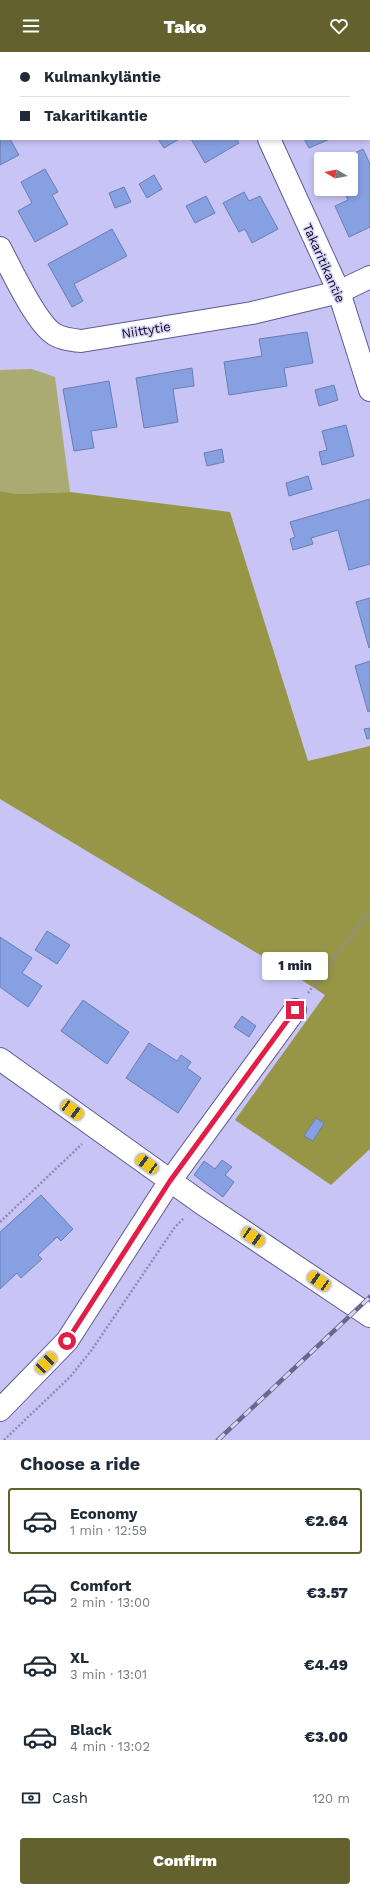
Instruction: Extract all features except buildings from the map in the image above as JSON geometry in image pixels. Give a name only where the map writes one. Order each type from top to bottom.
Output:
[{"type":"street","name":"Takaritikantie","points":[[269,140],[339,292],[370,390]]},
{"type":"street","name":"Niittytie","points":[[0,248],[38,317],[46,328],[56,336],[81,341],[252,313],[339,292],[370,278]]},
{"type":"street","points":[[0,1410],[67,1341],[170,1181],[295,1010]]},
{"type":"street","points":[[0,1059],[170,1181],[370,1316]]},
{"type":"path","points":[[295,1010],[370,910]]},
{"type":"path","points":[[0,1222],[97,1129]]},
{"type":"green space","points":[[32,369],[55,377],[70,492],[17,494],[0,491],[0,370]]},
{"type":"shaded area","points":[[0,491],[17,494],[70,492],[230,512],[308,761],[370,746],[370,1149],[331,1185],[235,1120],[325,995],[0,799]]},
{"type":"railway","points":[[218,1440],[370,1297]]},
{"type":"route","points":[[67,1341],[170,1181],[295,1010]]}]
